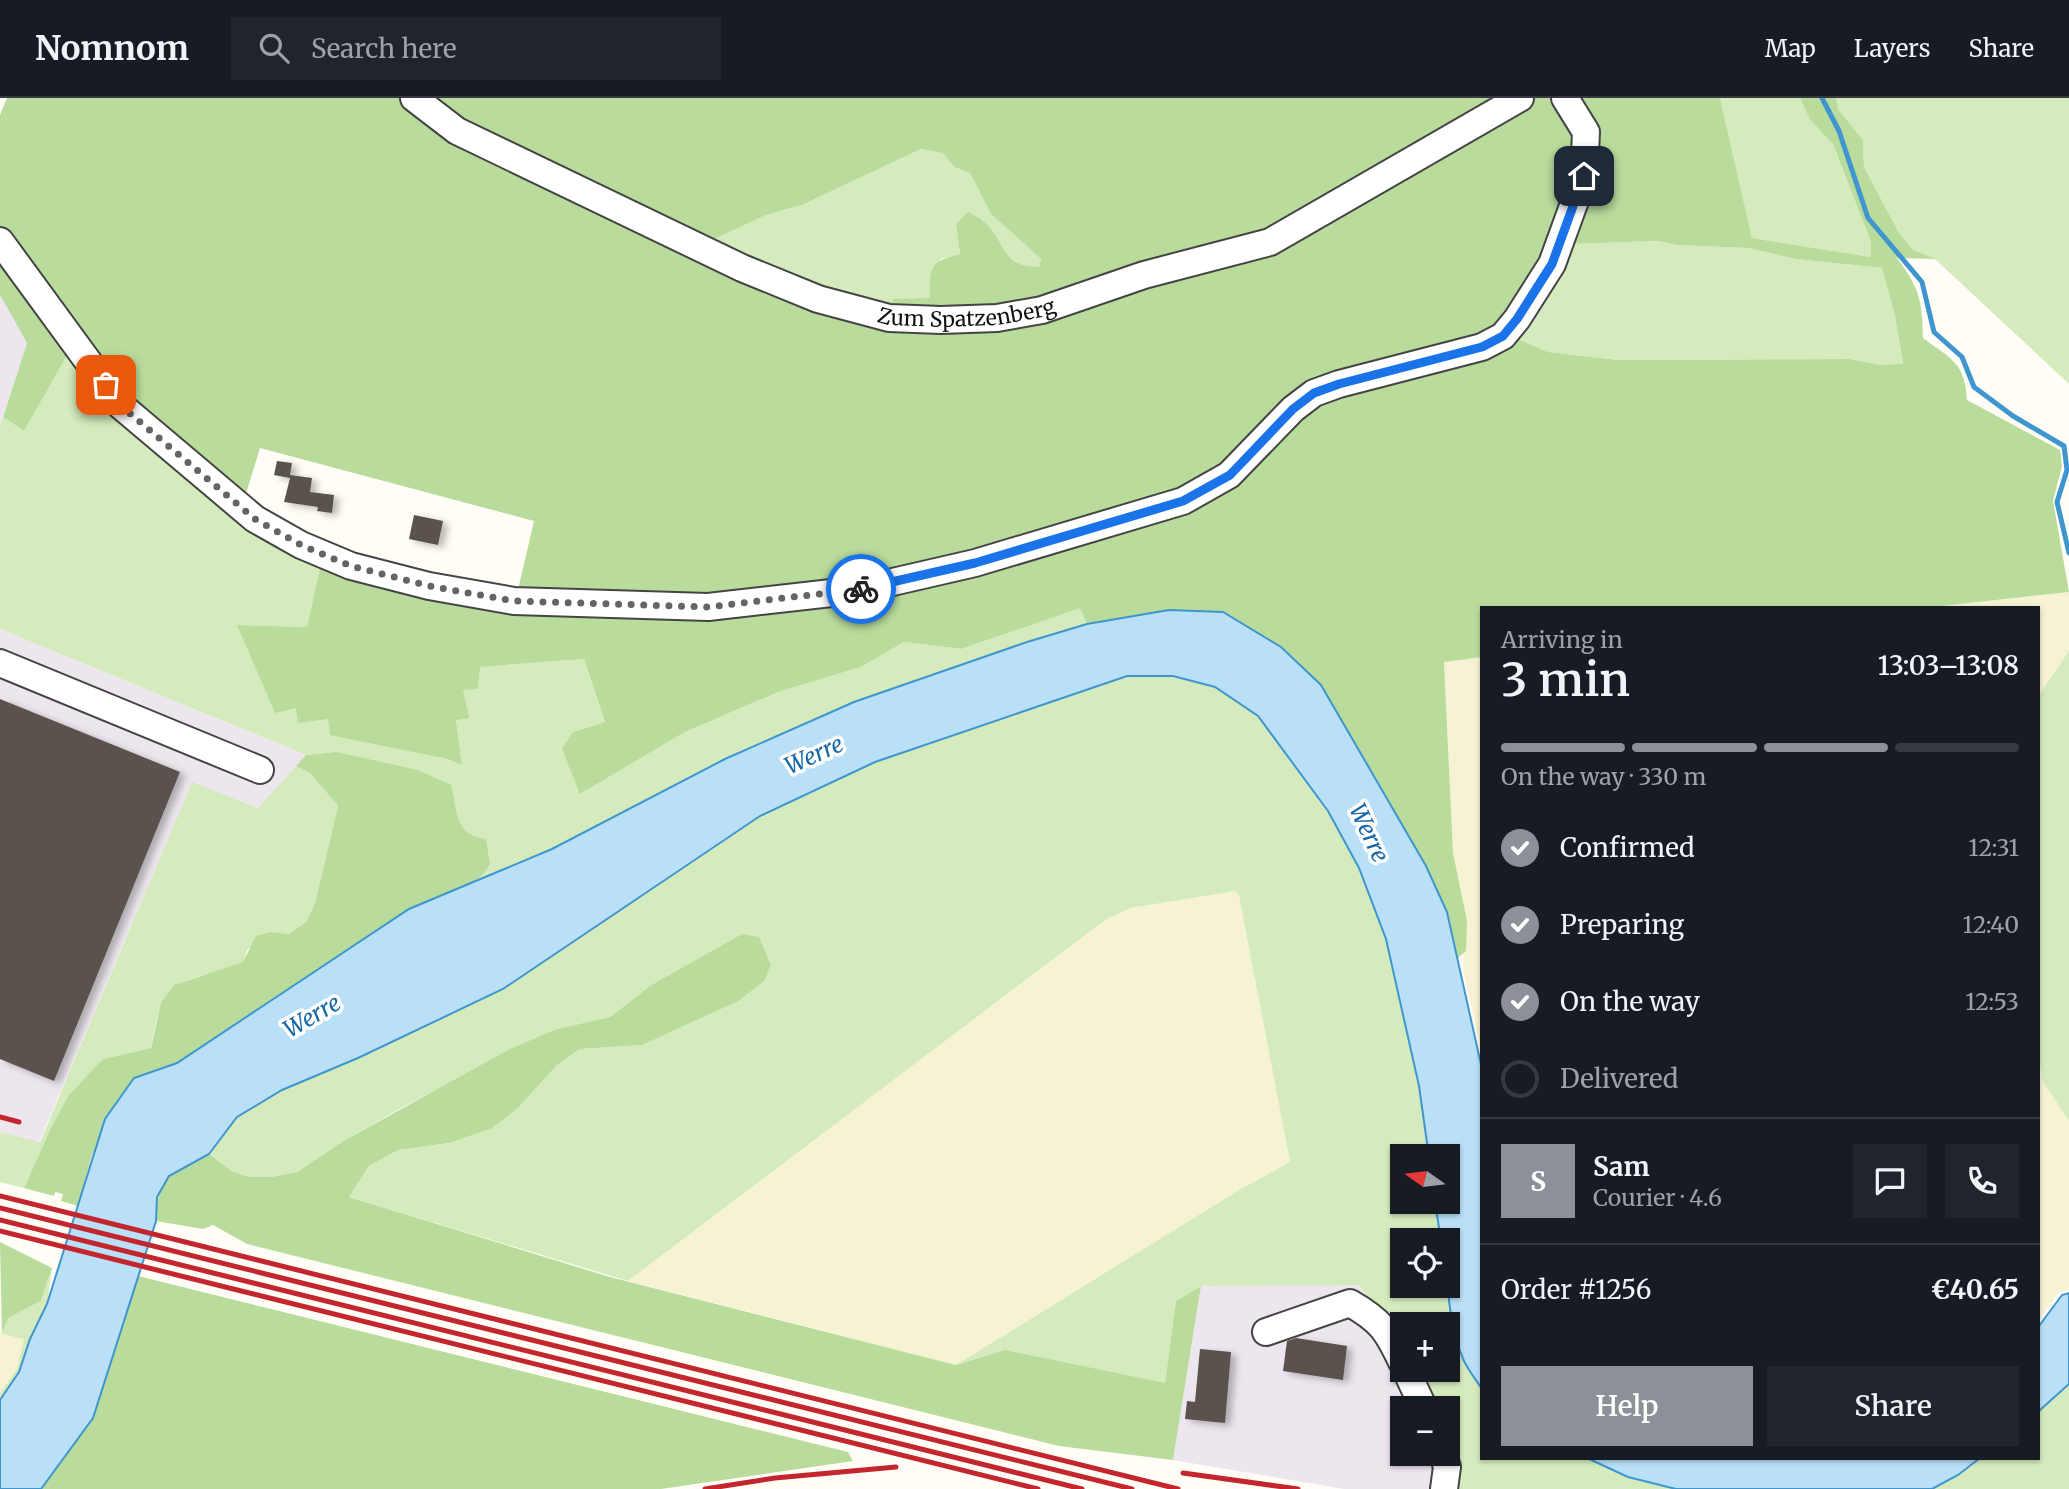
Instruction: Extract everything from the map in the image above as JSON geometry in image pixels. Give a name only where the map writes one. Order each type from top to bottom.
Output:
[{"type":"street","name":"Zum Spatzenberg","points":[[414,98],[457,131],[742,268],[817,299],[888,318],[941,320],[997,318],[1042,310],[1144,275],[1270,242],[1520,98]]},
{"type":"street","points":[[0,241],[120,405],[255,519],[301,545],[351,566],[429,586],[514,601],[708,607],[859,590],[975,563],[1183,501],[1230,475],[1293,409],[1314,393],[1482,347],[1503,336],[1552,264],[1584,176],[1586,132],[1565,98]]},
{"type":"street","points":[[0,663],[260,770]]},
{"type":"street","points":[[1266,1332],[1350,1303],[1368,1314],[1390,1336]]},
{"type":"shaded area","points":[[0,295],[27,343],[0,425]]},
{"type":"shaded area","points":[[2069,592],[2069,651],[2040,694],[2040,606],[1942,606]]},
{"type":"shaded area","points":[[0,629],[306,755],[259,808],[192,783],[39,1142],[0,1132]]},
{"type":"shaded area","points":[[1480,657],[1480,1045],[1463,969],[1467,921],[1453,853],[1444,661]]},
{"type":"shaded area","points":[[1235,891],[1239,896],[1290,1162],[1239,1190],[956,1365],[628,1281],[1105,920],[1130,908]]},
{"type":"shaded area","points":[[2040,1065],[2043,1082],[2069,1121],[2069,1290],[2059,1292],[2040,1319]]},
{"type":"shaded area","points":[[1201,1285],[1359,1285],[1390,1339],[1390,1382],[1415,1382],[1423,1396],[1390,1396],[1390,1466],[1444,1466],[1437,1489],[1344,1489],[1173,1460]]},
{"type":"shaded area","points":[[0,1332],[25,1338],[17,1369],[0,1393]]},
{"type":"green space","points":[[7,98],[1720,98],[1752,238],[1871,257],[1871,242],[1833,144],[1810,120],[1800,98],[1836,98],[1838,109],[1863,140],[1864,167],[1899,233],[1913,250],[1936,259],[1897,258],[1911,278],[1918,295],[1923,338],[1949,357],[1960,369],[1967,400],[2060,450],[2062,466],[2053,501],[2069,592],[1942,606],[1480,606],[1480,657],[1444,662],[1453,853],[1467,921],[1466,951],[1457,959],[1447,912],[1426,866],[1321,685],[1169,610],[1087,624],[1080,608],[961,649],[904,642],[861,667],[778,692],[685,732],[580,794],[562,749],[573,732],[605,722],[584,659],[480,667],[478,689],[463,690],[469,718],[456,720],[462,765],[443,758],[330,735],[328,719],[298,723],[296,708],[275,713],[237,625],[307,627],[322,558],[514,607],[534,521],[260,448],[243,503],[71,348],[24,431],[3,417],[27,343],[0,295],[0,115]],"holes":[[[921,149],[943,153],[954,167],[970,173],[991,214],[1041,259],[1039,267],[1016,262],[1009,257],[990,227],[968,212],[956,224],[960,254],[942,260],[933,267],[930,298],[893,299],[888,323],[692,249],[766,215],[802,205]],[[1659,241],[1676,245],[1748,248],[1796,259],[1882,268],[1895,316],[1903,364],[1881,365],[1850,359],[1618,360],[1548,352],[1518,339],[1517,328],[1568,244]]]},
{"type":"green space","points":[[1720,98],[1800,98],[1810,120],[1833,144],[1871,242],[1871,257],[1752,238]]},
{"type":"green space","points":[[1836,98],[2069,98],[2069,384],[1936,260],[1912,250],[1899,233],[1864,167],[1863,140],[1838,109]]},
{"type":"green space","points":[[921,149],[944,153],[954,167],[970,173],[991,214],[1041,259],[1039,268],[1011,258],[983,220],[956,224],[960,254],[940,259],[930,298],[888,323],[691,249],[766,215],[802,205]]},
{"type":"green space","points":[[1659,241],[1676,245],[1748,248],[1796,259],[1882,268],[1895,316],[1903,365],[1881,365],[1850,359],[1618,360],[1548,352],[1518,339],[1517,328],[1568,244]]},
{"type":"green space","points":[[71,347],[123,402],[322,558],[307,627],[238,625],[296,708],[462,765],[456,720],[463,690],[480,667],[584,659],[605,722],[573,732],[580,794],[685,732],[778,692],[861,667],[904,642],[961,649],[1080,607],[1087,624],[853,702],[725,759],[552,849],[478,880],[490,865],[462,829],[336,752],[306,755],[0,629],[0,425],[3,417],[24,431]]},
{"type":"green space","points":[[2069,651],[2069,1121],[2043,1082],[2040,1065],[2040,694]]},
{"type":"green space","points":[[1127,676],[1173,676],[1215,687],[1258,716],[1327,811],[1359,868],[1386,939],[1419,1086],[1427,1144],[1390,1144],[1390,1214],[1437,1214],[1439,1228],[1390,1228],[1390,1298],[1449,1298],[1451,1312],[1390,1312],[1390,1331],[1359,1285],[1201,1286],[1176,1301],[1165,1384],[1005,1350],[956,1365],[1239,1190],[1290,1162],[1239,896],[1235,891],[1130,908],[1105,920],[628,1281],[349,1197],[369,1166],[398,1150],[449,1143],[519,1107],[557,1065],[580,1049],[642,1045],[692,965],[650,986],[610,1017],[557,1029],[401,1108],[297,1172],[271,1177],[249,1177],[232,1171],[209,1154],[236,1117],[282,1090],[358,1058],[503,989],[760,816],[875,762]]},
{"type":"green space","points":[[336,752],[418,770],[451,785],[459,821],[468,833],[486,839],[490,865],[478,880],[409,909],[177,1063],[135,1078],[92,1155],[78,1206],[61,1201],[63,1194],[55,1192],[54,1196],[24,1188],[69,1095],[103,1059],[151,1048],[161,1003],[174,985],[243,962],[256,936],[271,932],[289,934],[306,922],[315,903],[338,806],[310,773],[296,766],[306,755]]},
{"type":"green space","points":[[296,766],[310,773],[338,806],[315,903],[306,922],[289,934],[271,932],[247,950],[244,962],[179,984],[162,1004],[151,1048],[103,1059],[49,1132],[24,1188],[0,1182],[0,1132],[40,1142],[192,782],[258,808]]},
{"type":"green space","points":[[742,934],[759,937],[771,965],[764,981],[738,1001],[642,1045],[580,1049],[557,1065],[519,1107],[492,1128],[449,1143],[398,1150],[369,1166],[349,1197],[610,1277],[956,1365],[1005,1350],[1165,1383],[1176,1301],[1201,1286],[1173,1460],[1059,1446],[247,1244],[213,1225],[203,1229],[156,1221],[160,1194],[169,1178],[209,1154],[232,1171],[249,1177],[271,1177],[297,1172],[345,1140],[510,1049],[557,1029],[610,1017],[650,986]]},
{"type":"green space","points":[[0,1242],[52,1268],[41,1301],[8,1318],[2,1334]]},
{"type":"green space","points":[[52,1268],[47,1304],[30,1339],[19,1372],[0,1399],[0,1393],[17,1369],[24,1339],[2,1334],[8,1318],[41,1301]]},
{"type":"green space","points":[[138,1276],[848,1452],[853,1461],[661,1489],[41,1489],[93,1418]]},
{"type":"green space","points":[[1460,1348],[1465,1362],[1480,1386],[1480,1460],[1591,1460],[1628,1477],[1676,1489],[1452,1489],[1449,1466],[1460,1466],[1460,1396],[1424,1396],[1418,1382],[1460,1382]]},
{"type":"green space","points":[[2069,1384],[2069,1489],[1932,1489],[1958,1475],[1977,1460],[2040,1460],[2040,1410]]},
{"type":"water","name":"Werre","points":[[1169,610],[1223,612],[1281,647],[1321,685],[1426,866],[1447,912],[1480,1060],[1480,1386],[1460,1352],[1460,1312],[1450,1312],[1449,1298],[1460,1298],[1460,1228],[1439,1228],[1437,1214],[1460,1214],[1460,1144],[1427,1144],[1419,1086],[1386,939],[1359,868],[1328,811],[1258,716],[1215,687],[1173,676],[1127,676],[875,762],[760,816],[503,989],[358,1058],[282,1090],[237,1117],[209,1154],[169,1176],[157,1197],[156,1221],[93,1418],[41,1489],[0,1489],[0,1400],[19,1372],[30,1339],[47,1304],[105,1119],[134,1078],[177,1063],[409,909],[552,849],[725,759],[854,702],[1087,624]]},
{"type":"water","points":[[2069,1293],[2069,1384],[2040,1410],[2040,1325],[2062,1295]]},
{"type":"water","points":[[1591,1460],[1977,1460],[1958,1475],[1932,1489],[1676,1489],[1628,1477]]},
{"type":"building","points":[[277,461],[292,463],[290,475],[312,478],[310,492],[334,495],[332,513],[317,511],[318,507],[284,502],[290,478],[274,475]]},
{"type":"building","points":[[414,515],[443,521],[438,545],[409,539]]},
{"type":"building","points":[[0,699],[180,772],[54,1081],[0,1059]]},
{"type":"building","points":[[1296,1338],[1347,1346],[1343,1380],[1283,1371],[1287,1341]]},
{"type":"building","points":[[1200,1349],[1231,1352],[1225,1423],[1185,1419],[1187,1401],[1195,1402]]},
{"type":"waterway","points":[[1822,98],[1839,131],[1868,218],[1922,282],[1934,332],[1962,357],[1974,387],[2013,416],[2064,446],[2067,470],[2057,502],[2069,553]]},
{"type":"railway","points":[[0,1117],[19,1122]]},
{"type":"railway","points":[[0,1196],[1178,1489]]},
{"type":"railway","points":[[0,1208],[1132,1489]]},
{"type":"railway","points":[[0,1220],[1082,1489]]},
{"type":"railway","points":[[0,1231],[1038,1489]]},
{"type":"railway","points":[[705,1489],[775,1478],[896,1467]]},
{"type":"railway","points":[[1183,1473],[1298,1489]]},
{"type":"way so far","points":[[106,385],[120,405],[255,519],[301,545],[351,566],[429,586],[514,601],[708,607],[861,589]]},
{"type":"route","points":[[861,589],[975,563],[1183,501],[1230,475],[1293,409],[1314,393],[1482,347],[1503,336],[1552,264],[1584,176]]}]
